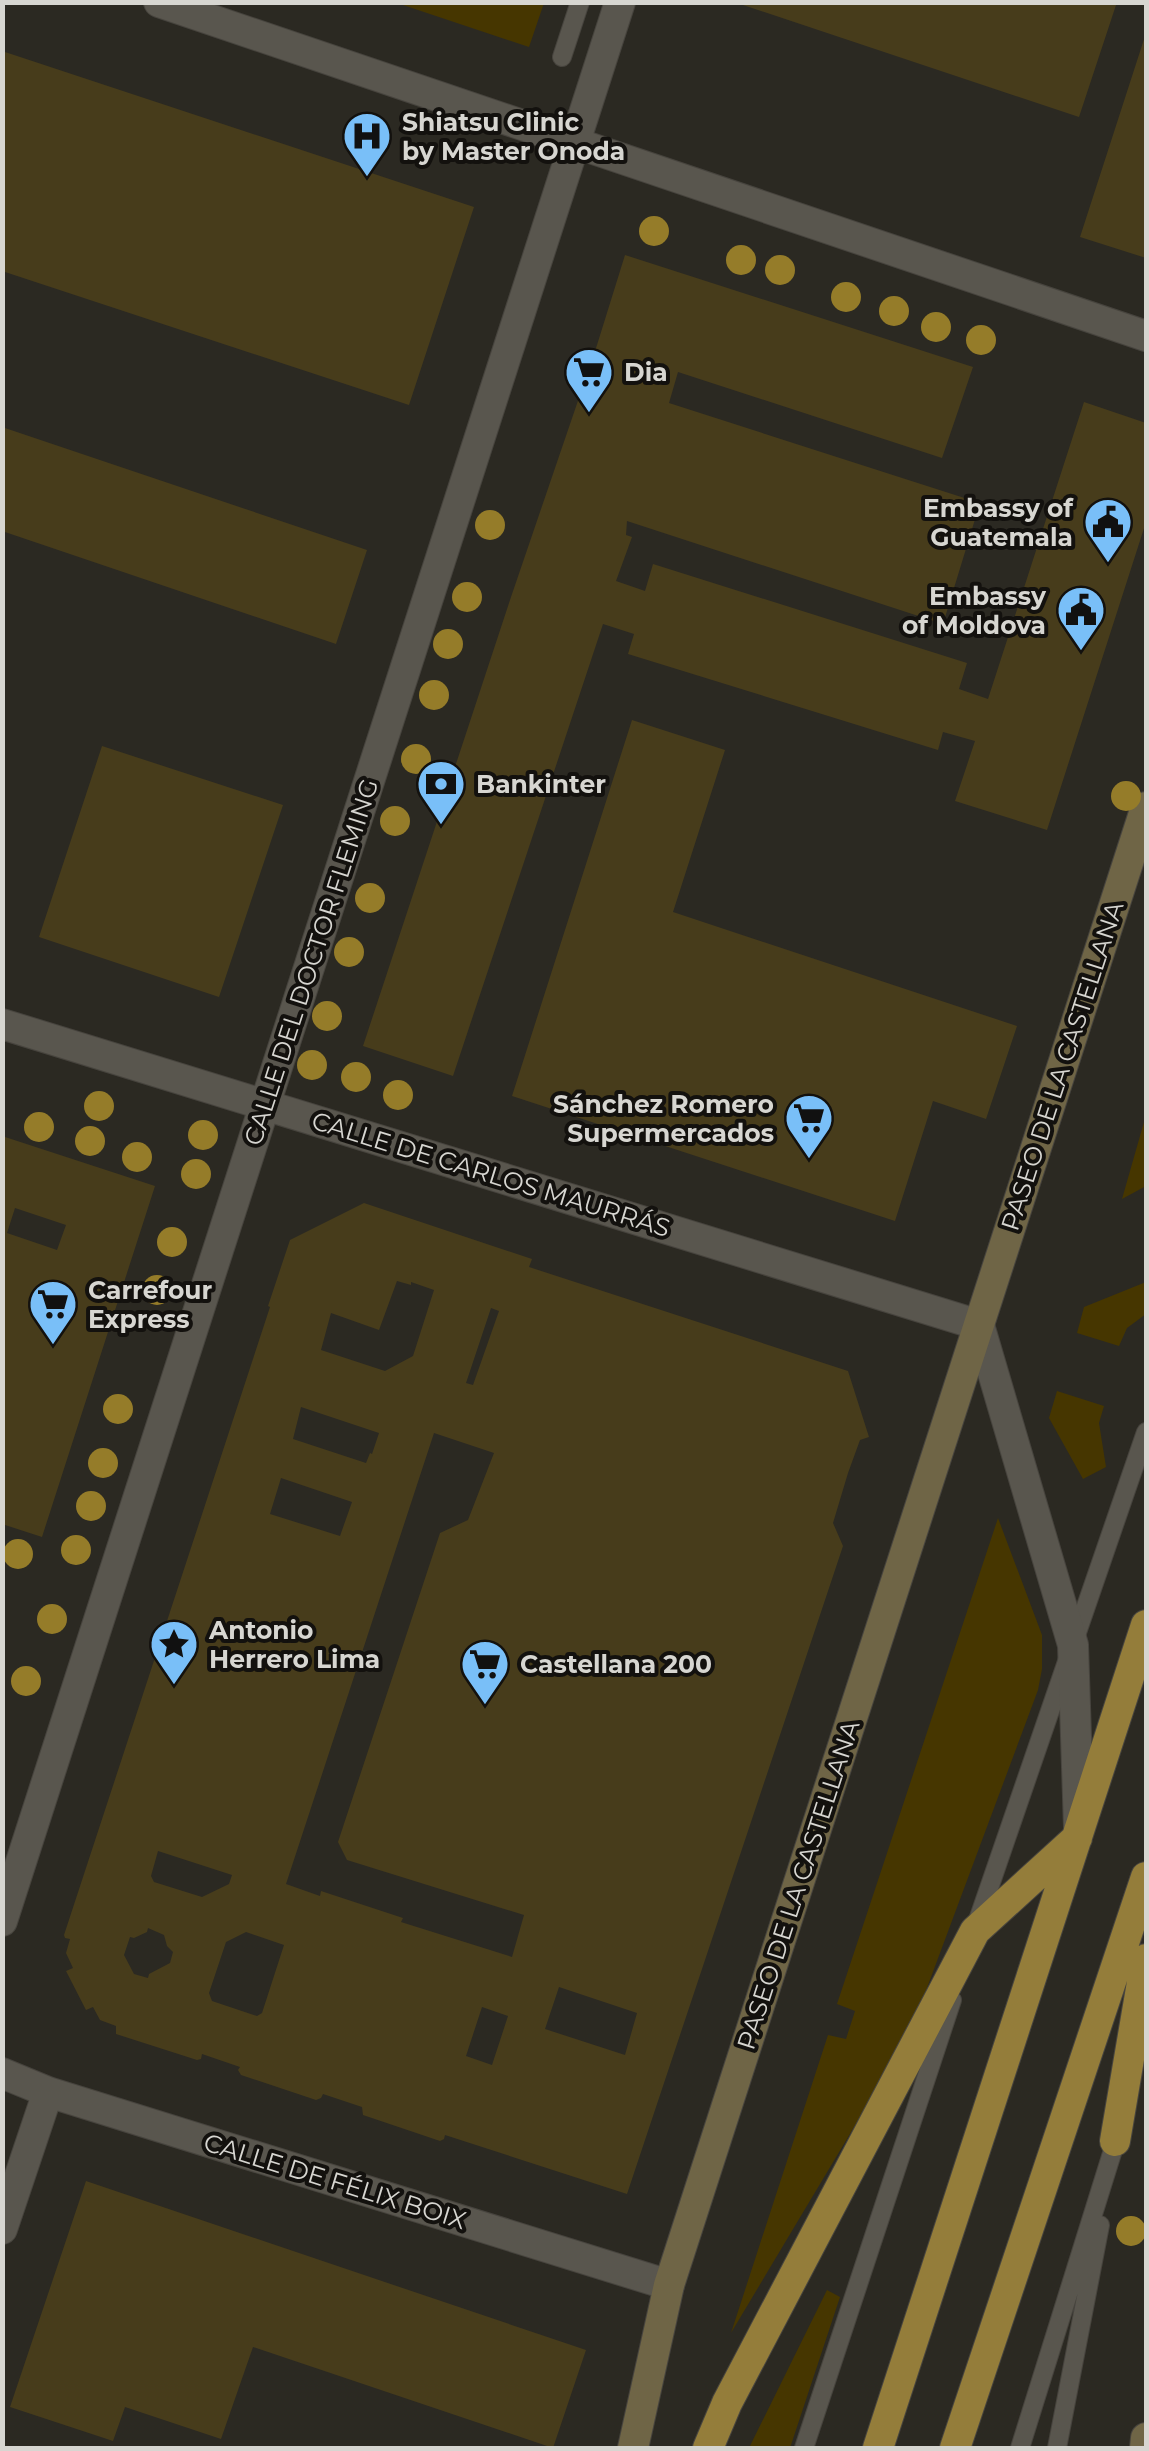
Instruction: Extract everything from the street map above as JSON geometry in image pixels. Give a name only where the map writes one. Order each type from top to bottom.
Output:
[{"type":"highway","points":[[878,2448],[1146,1625]]},
{"type":"highway","points":[[708,2448],[728,2402],[974,1931],[1079,1836]]},
{"type":"highway","points":[[1144,1883],[1146,1947]]},
{"type":"highway","points":[[956,2448],[1144,1883]]},
{"type":"highway","points":[[1115,2141],[1146,1958]]},
{"type":"main road","name":"PASEO DE LA CASTELLANA","points":[[632,2448],[669,2285],[1146,808]]},
{"type":"main road","points":[[1145,2448],[1146,2438]]},
{"type":"street","points":[[160,2],[1146,336]]},
{"type":"street","name":"CALLE DEL DOCTOR FLEMING","points":[[2,1921],[620,2]]},
{"type":"street","name":"CALLE DE CARLOS MAURRÁS","points":[[2,1024],[979,1326]]},
{"type":"street","points":[[979,1326],[1074,1645],[1079,1836]]},
{"type":"street","points":[[2,2052],[79,2101]]},
{"type":"street","name":"CALLE DE FÉLIX BOIX","points":[[2,2073],[48,2092],[669,2285]]},
{"type":"street","points":[[2,2229],[48,2092]]},
{"type":"lane","points":[[562,57],[580,2]]},
{"type":"lane","points":[[804,2448],[974,1931],[1146,1432]]},
{"type":"lane","points":[[1020,2448],[1146,2050]]},
{"type":"lane","points":[[1057,2448],[1115,2141]]},
{"type":"shaded area","points":[[397,3],[544,3],[529,47]]},
{"type":"shaded area","points":[[1146,1115],[1146,1186],[1122,1199]]},
{"type":"shaded area","points":[[1146,1282],[1146,1314],[1127,1328],[1119,1346],[1077,1333],[1084,1307]]},
{"type":"shaded area","points":[[1057,1391],[1104,1406],[1099,1423],[1106,1467],[1083,1479],[1049,1418]]},
{"type":"shaded area","points":[[998,1518],[1042,1635],[1038,1690],[918,2012],[875,2092],[731,2333],[828,2035],[846,2039],[855,2011],[837,2004]]},
{"type":"shaded area","points":[[827,2290],[840,2297],[790,2448],[749,2448]]},
{"type":"building","points":[[734,2],[1117,2],[1079,117]]},
{"type":"building","points":[[1146,33],[1146,258],[1080,237]]},
{"type":"building","points":[[2,51],[474,207],[409,405],[2,271]]},
{"type":"building","points":[[625,255],[973,367],[942,458],[678,372],[669,403],[980,503],[943,624],[627,521],[626,535],[632,537],[616,581],[645,591],[653,564],[967,663],[959,689],[988,699],[1084,402],[1146,423],[1146,522],[1047,830],[955,801],[975,741],[943,732],[938,750],[628,654],[634,634],[603,624],[453,1076],[363,1046]]},
{"type":"building","points":[[2,427],[367,550],[336,644],[2,531]]},
{"type":"building","points":[[632,720],[725,750],[673,912],[1017,1026],[986,1119],[933,1101],[895,1221],[512,1096]]},
{"type":"building","points":[[102,746],[283,805],[219,997],[39,937]]},
{"type":"building","points":[[2,1136],[155,1186],[42,1537],[2,1524]],"holes":[[[15,1208],[66,1225],[57,1250],[7,1233]]]},
{"type":"building","points":[[364,1203],[532,1259],[529,1267],[848,1371],[869,1437],[860,1440],[833,1523],[843,1546],[627,2194],[445,2135],[440,2141],[363,2115],[362,2107],[323,2094],[316,2100],[241,2075],[240,2067],[202,2054],[197,2060],[116,2034],[116,2026],[100,2020],[93,2007],[86,2010],[66,1971],[73,1968],[66,1953],[70,1939],[64,1935],[290,1240]],"holes":[[[397,1281],[434,1290],[413,1356],[385,1371],[321,1350],[331,1313],[379,1330]],[[491,1308],[499,1311],[473,1385],[466,1383]],[[301,1407],[379,1433],[366,1463],[293,1439]],[[434,1433],[494,1453],[468,1520],[440,1533],[338,1842],[347,1860],[524,1915],[512,1957],[401,1922],[403,1918],[321,1891],[320,1896],[286,1884]],[[281,1478],[352,1502],[340,1536],[270,1514]],[[158,1851],[232,1875],[229,1884],[202,1897],[154,1882],[151,1876]],[[148,1928],[164,1935],[173,1952],[170,1963],[148,1978],[134,1974],[124,1955],[130,1937]],[[246,1932],[284,1945],[262,2013],[257,2016],[212,2001],[209,1993],[226,1942]],[[559,1987],[637,2013],[625,2055],[545,2029]],[[482,2007],[508,2016],[492,2065],[466,2056]]]},
{"type":"building","points":[[86,2181],[586,2350],[553,2448],[253,2347],[221,2439],[125,2407],[113,2441],[10,2407]]},
{"type":"place","name":"Shiatsu Clinic by Master Onoda","points":[[367,178]]},
{"type":"place","name":"Dia","points":[[589,414]]},
{"type":"place","name":"Embassy of Guatemala","points":[[1108,564]]},
{"type":"place","name":"Embassy of Moldova","points":[[1081,652]]},
{"type":"place","name":"Bankinter","points":[[441,826]]},
{"type":"place","name":"Sánchez Romero Supermercados","points":[[809,1160]]},
{"type":"place","name":"Carrefour Express","points":[[53,1346]]},
{"type":"place","name":"Antonio Herrero Lima","points":[[174,1686]]},
{"type":"place","name":"Castellana 200","points":[[485,1706]]}]
